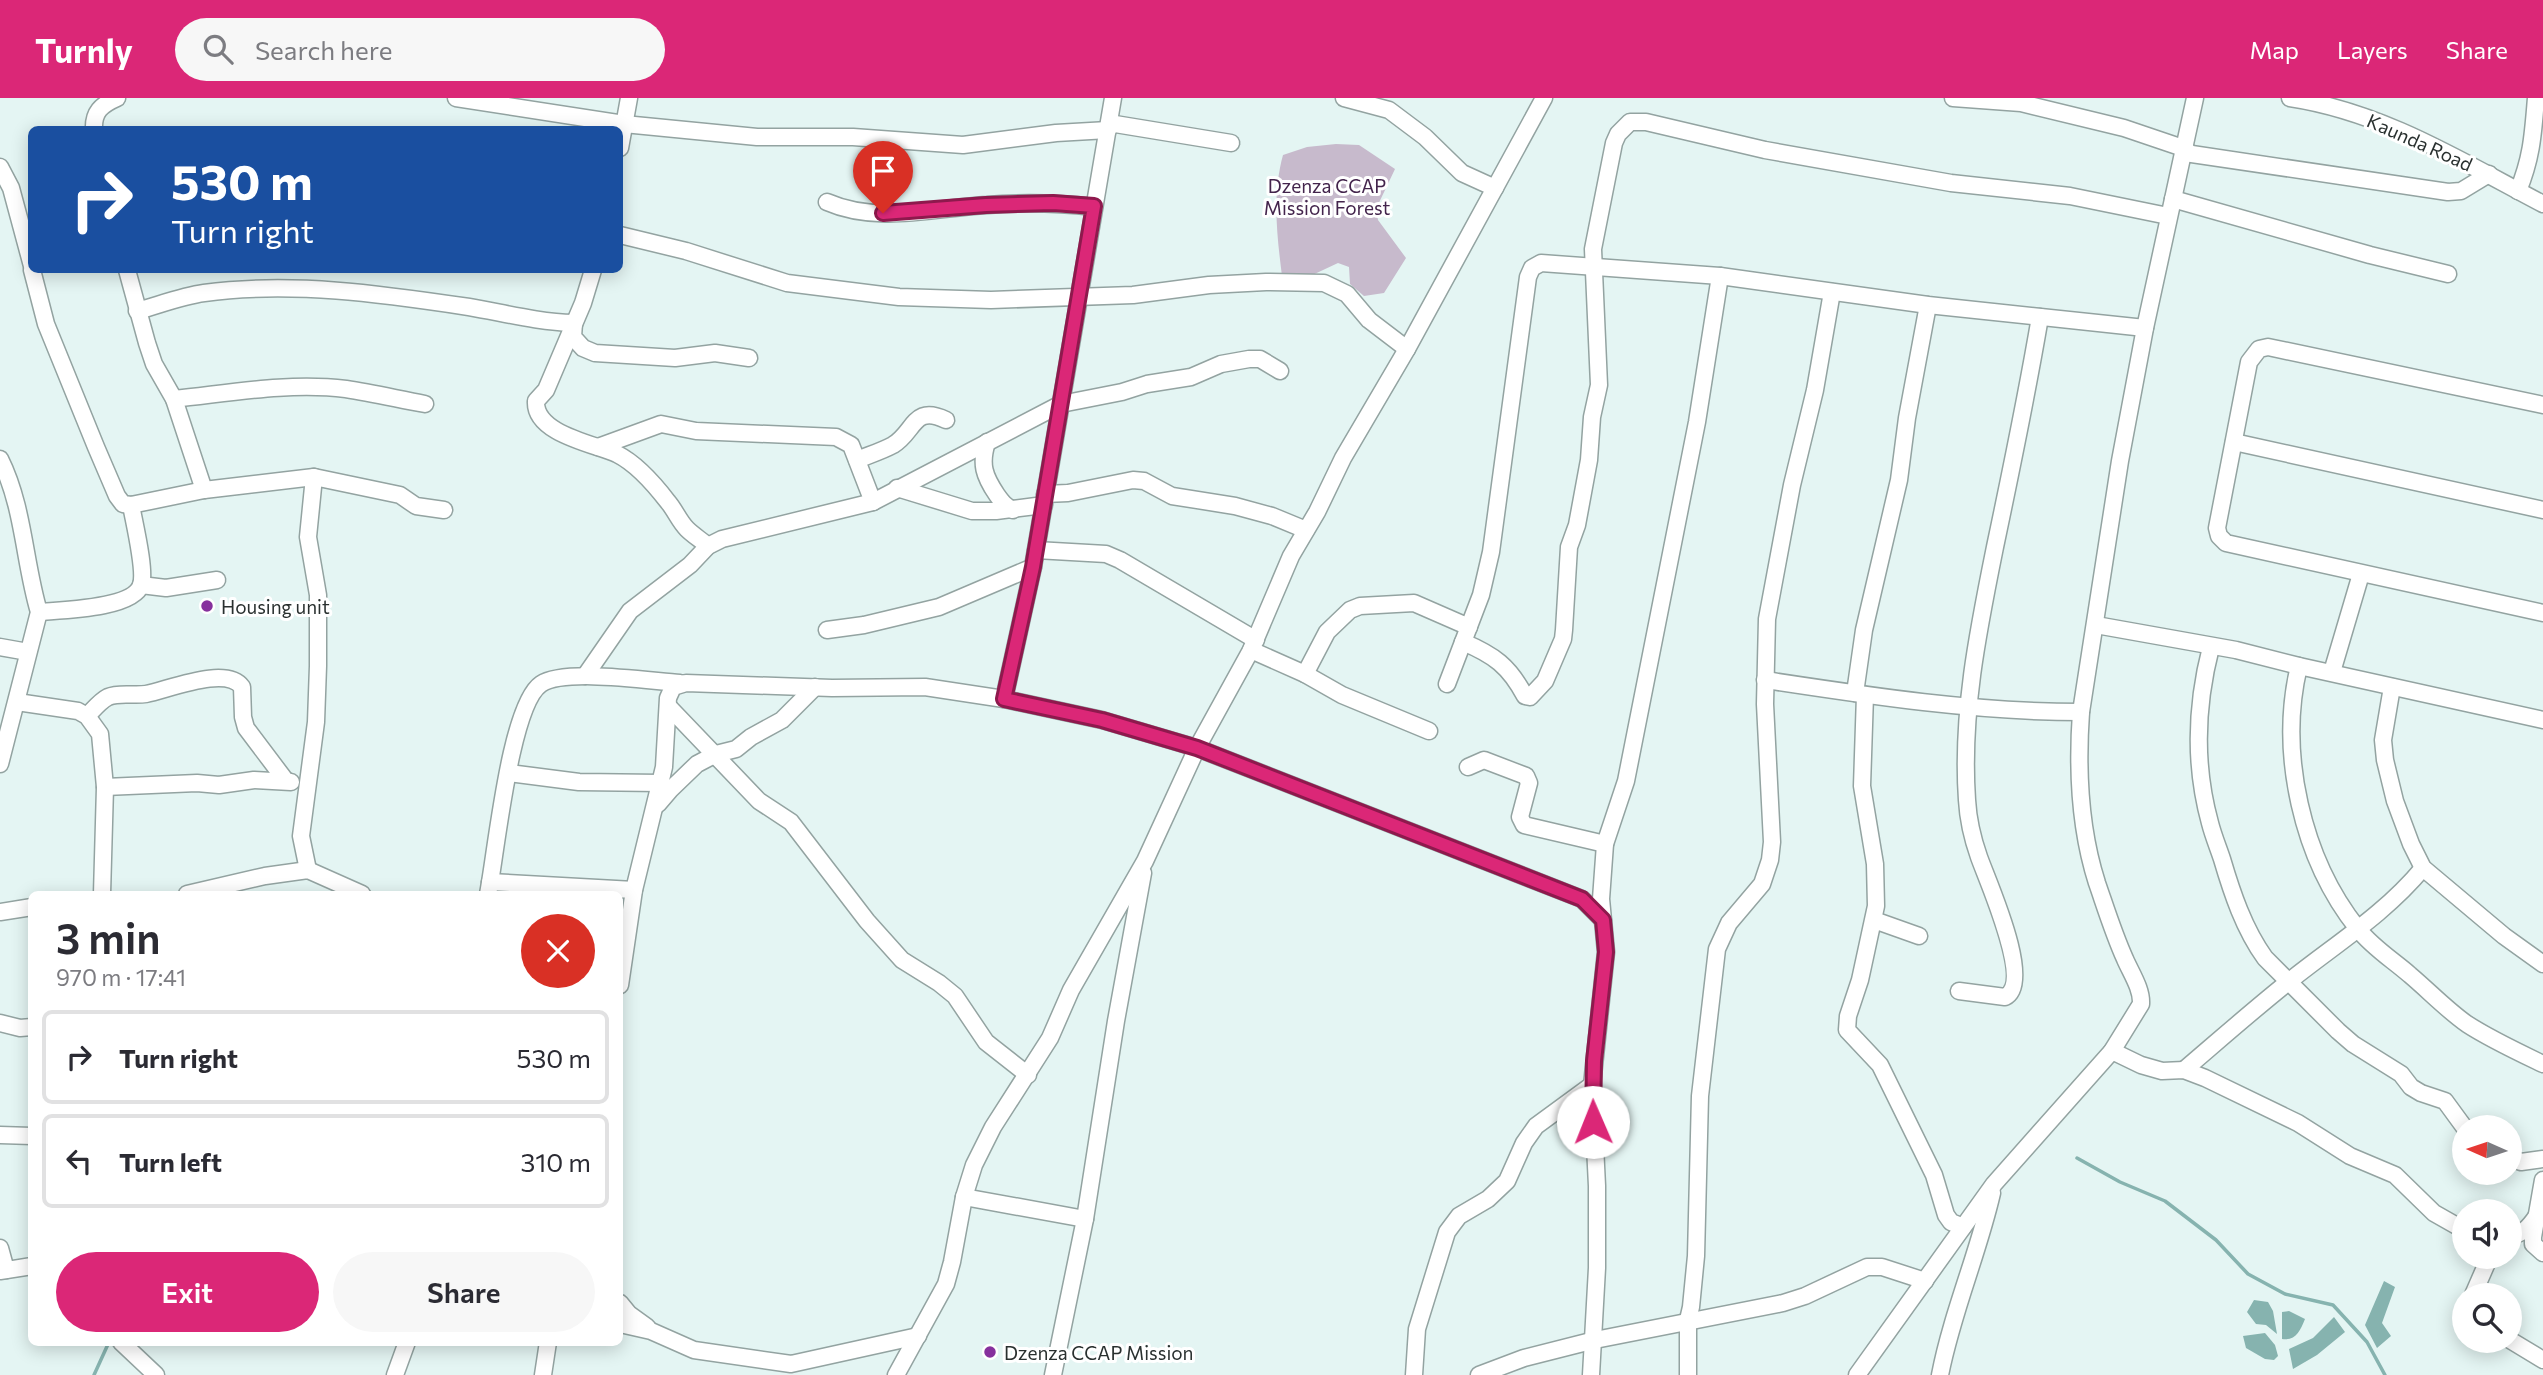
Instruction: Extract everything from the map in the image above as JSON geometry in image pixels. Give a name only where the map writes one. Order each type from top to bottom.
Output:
[{"type":"street","points":[[94,126],[99,108],[117,98]]},
{"type":"street","points":[[456,98],[624,124],[758,137],[853,136],[963,145],[1108,127],[1231,143]]},
{"type":"street","points":[[623,130],[629,98]]},
{"type":"street","points":[[1004,699],[1033,567],[1113,98]]},
{"type":"street","points":[[1344,98],[1389,110],[1424,137],[1462,173],[1495,188]]},
{"type":"street","points":[[896,1375],[949,1274],[964,1197],[974,1165],[993,1127],[1028,1075],[1071,990],[1145,861],[1197,748],[1253,645],[1291,556],[1317,513],[1360,426],[1407,349],[1544,98]]},
{"type":"street","points":[[1953,98],[2021,103],[2124,128],[2185,151],[2448,192],[2461,191],[2489,174]]},
{"type":"street","points":[[1857,1375],[1994,1185],[2112,1051],[2137,1012],[2141,997],[2108,915],[2088,844],[2080,771],[2081,712],[2120,461],[2168,216],[2195,98]]},
{"type":"street","name":"Kaunda Road","points":[[2290,98],[2380,121],[2489,174],[2543,204]]},
{"type":"street","points":[[2518,191],[2532,149],[2536,98]]},
{"type":"street","points":[[1305,674],[1327,632],[1350,610],[1360,606],[1414,603],[1466,634],[1496,658],[1513,673],[1525,696],[1530,697],[1545,681],[1563,639],[1569,547],[1577,525],[1599,385],[1592,249],[1614,143],[1624,127],[1638,121],[1765,150],[1951,183],[2070,196],[2168,216]]},
{"type":"street","points":[[0,167],[11,188],[28,253]]},
{"type":"street","points":[[2173,199],[2370,255],[2448,274]]},
{"type":"street","points":[[827,202],[860,213],[905,213],[1040,203],[1094,206]]},
{"type":"street","points":[[623,236],[809,287],[900,297],[991,300],[1133,295],[1209,285],[1266,282],[1324,283],[1347,294],[1369,320],[1407,349]]},
{"type":"street","points":[[1447,684],[1480,595],[1490,552],[1528,278],[1532,268],[1541,263],[1720,276],[1928,305],[2145,328]]},
{"type":"street","points":[[33,273],[46,324],[121,502],[131,505],[204,490],[314,477],[400,495],[415,506],[444,510]]},
{"type":"street","points":[[128,273],[154,364],[174,399],[204,490]]},
{"type":"street","points":[[592,273],[583,303],[546,390],[535,404],[536,409],[554,429],[567,437],[598,447],[633,464],[667,501],[685,528],[708,546]]},
{"type":"street","points":[[1591,1375],[1595,1340],[1597,1186],[1592,1085],[1606,952],[1601,887],[1605,844],[1626,781],[1697,422],[1720,276]]},
{"type":"street","points":[[137,311],[201,293],[252,288],[291,289],[344,291],[573,323]]},
{"type":"street","points":[[1688,1375],[1688,1320],[1696,1256],[1700,1096],[1717,949],[1729,923],[1762,884],[1772,850],[1765,680],[1767,619],[1792,485],[1815,390],[1832,292]]},
{"type":"street","points":[[1928,305],[1907,418],[1899,480],[1864,630],[1860,694],[1862,786],[1875,864],[1876,906],[1858,990],[1848,1016],[1847,1030],[1880,1065],[1934,1175],[1946,1215],[1951,1222],[1963,1227]]},
{"type":"street","points":[[1959,991],[2005,997],[2010,995],[2013,988],[2013,963],[2006,927],[1978,853],[1967,805],[1965,765],[1968,707],[1979,627],[2040,317]]},
{"type":"street","points":[[573,323],[573,337],[583,348],[595,353],[675,358],[715,353],[749,358]]},
{"type":"street","points":[[2543,405],[2268,347],[2259,349],[2249,362],[2217,528],[2226,543],[2543,613]]},
{"type":"street","points":[[585,676],[630,611],[690,565],[708,546],[722,538],[873,502],[1061,404],[1191,377],[1222,364],[1249,359],[1260,359],[1280,371]]},
{"type":"street","points":[[174,399],[271,388],[310,387],[345,389],[425,404]]},
{"type":"street","points":[[857,460],[892,446],[902,438],[914,420],[921,416],[937,415],[946,420]]},
{"type":"street","points":[[598,447],[630,438],[661,424],[696,431],[836,437],[851,445],[873,502]]},
{"type":"street","points":[[986,442],[983,472],[1004,504],[1013,510]]},
{"type":"street","points":[[2235,442],[2543,510]]},
{"type":"street","points":[[0,458],[19,512],[33,593],[39,612],[0,764]]},
{"type":"street","points":[[309,870],[301,835],[316,722],[318,595],[308,537],[314,477]]},
{"type":"street","points":[[897,488],[972,511],[1013,510],[1068,493],[1133,480],[1144,481],[1172,496],[1236,506],[1272,516],[1306,530]]},
{"type":"street","points":[[39,612],[104,605],[131,596],[141,585],[143,577],[131,505]]},
{"type":"street","points":[[1036,550],[1106,554],[1120,560],[1253,645],[1342,695],[1429,731]]},
{"type":"street","points":[[827,630],[864,625],[939,607],[1033,567]]},
{"type":"street","points":[[2332,672],[2361,574]]},
{"type":"street","points":[[141,585],[166,588],[217,580]]},
{"type":"street","points":[[2096,625],[2236,650],[2543,720]]},
{"type":"street","points":[[0,647],[28,652]]},
{"type":"street","points":[[2211,647],[2198,726],[2202,782],[2210,825],[2228,880],[2256,945],[2288,982],[2353,1044],[2401,1074],[2411,1087],[2445,1101],[2455,1115]]},
{"type":"street","points":[[2299,666],[2294,685],[2290,747],[2302,812],[2325,877],[2341,907],[2374,946],[2469,1025],[2543,1064]]},
{"type":"street","points":[[634,890],[489,888],[497,825],[527,702],[541,684],[559,678],[585,676],[680,683],[815,687],[910,686],[1004,699],[1102,720],[1197,748],[1582,899],[1603,920]]},
{"type":"street","points":[[87,716],[101,701],[113,696],[148,694],[206,679],[234,681],[242,687],[246,728],[286,781]]},
{"type":"street","points":[[1765,680],[1968,707],[2023,712],[2081,712]]},
{"type":"street","points":[[623,965],[634,890],[664,767],[670,692],[680,683]]},
{"type":"street","points":[[655,809],[697,764],[716,754],[736,749],[751,737],[782,720],[815,687]]},
{"type":"street","points":[[2392,687],[2383,740],[2385,760],[2395,801],[2423,868],[2504,936],[2543,964]]},
{"type":"street","points":[[17,702],[69,709],[87,716],[100,734],[105,787],[102,891]]},
{"type":"street","points":[[668,706],[759,801],[791,822],[867,921],[902,960],[955,996],[986,1042],[1028,1075]]},
{"type":"street","points":[[1468,766],[1484,761],[1526,776],[1529,783],[1520,817],[1524,825],[1605,844]]},
{"type":"street","points":[[509,773],[579,782],[661,783]]},
{"type":"street","points":[[105,787],[197,783],[228,785],[254,780],[286,781],[308,786]]},
{"type":"street","points":[[1053,1375],[1085,1219],[1116,1021],[1145,861]]},
{"type":"street","points":[[2184,1070],[2288,982],[2359,931],[2388,906],[2423,868]]},
{"type":"street","points":[[200,891],[265,876],[309,870],[355,891]]},
{"type":"street","points":[[0,912],[28,907]]},
{"type":"street","points":[[1874,920],[1919,936]]},
{"type":"street","points":[[0,1023],[28,1027]]},
{"type":"street","points":[[2112,1051],[2141,1065],[2162,1071],[2184,1070],[2298,1123],[2350,1156],[2385,1169],[2434,1213],[2452,1223]]},
{"type":"street","points":[[1414,1375],[1417,1329],[1447,1231],[1460,1216],[1488,1199],[1507,1181],[1524,1143],[1536,1126],[1592,1085]]},
{"type":"street","points":[[0,1135],[28,1136]]},
{"type":"street","points":[[2522,1162],[2543,1159]]},
{"type":"street","points":[[2543,1180],[2533,1244],[2543,1253]]},
{"type":"street","points":[[1940,1375],[1965,1282],[1985,1225],[1994,1185]]},
{"type":"street","points":[[964,1197],[1085,1219]]},
{"type":"street","points":[[2522,1232],[2536,1217]]},
{"type":"street","points":[[0,1248],[3,1271],[28,1267]]},
{"type":"street","points":[[1479,1375],[1524,1357],[1595,1340],[1794,1300],[1867,1267],[1882,1267],[1925,1281]]},
{"type":"street","points":[[623,1307],[651,1331]]},
{"type":"street","points":[[623,1325],[651,1331],[694,1350],[791,1364],[918,1336]]},
{"type":"street","points":[[125,1346],[156,1375]]},
{"type":"street","points":[[396,1375],[406,1346]]},
{"type":"street","points":[[543,1375],[547,1346]]},
{"type":"street","points":[[2522,1347],[2543,1360]]},
{"type":"green space","name":"Dzenza CCAP Mission Forest","points":[[1359,145],[1395,169],[1376,209],[1378,220],[1406,258],[1384,293],[1364,296],[1350,284],[1349,267],[1338,263],[1306,278],[1282,276],[1277,200],[1283,155],[1307,147]]},
{"type":"water","points":[[2384,1281],[2395,1287],[2382,1323],[2391,1336],[2377,1348],[2365,1325]]},
{"type":"water","points":[[2254,1300],[2268,1302],[2273,1311],[2277,1334],[2266,1325],[2256,1324],[2247,1312]]},
{"type":"water","points":[[2289,1311],[2305,1319],[2294,1337],[2282,1339],[2282,1312]]},
{"type":"water","points":[[2334,1317],[2345,1332],[2317,1355],[2293,1369],[2289,1349],[2313,1338]]},
{"type":"water","points":[[2265,1333],[2275,1345],[2278,1356],[2274,1360],[2265,1359],[2246,1348],[2243,1336]]},
{"type":"waterway","points":[[2077,1158],[2120,1182],[2165,1201],[2216,1240],[2248,1274],[2285,1294],[2333,1305],[2367,1342],[2385,1375]]},
{"type":"waterway","points":[[94,1375],[107,1346]]},
{"type":"place","name":"Housing unit","points":[[207,606]]},
{"type":"place","name":"Dzenza CCAP Mission","points":[[990,1352]]},
{"type":"route","points":[[883,213],[986,205],[1053,203],[1094,206],[1033,567],[1004,699],[1102,720],[1197,748],[1582,899],[1594,908],[1603,920],[1606,952],[1592,1085],[1593,1122]]}]
